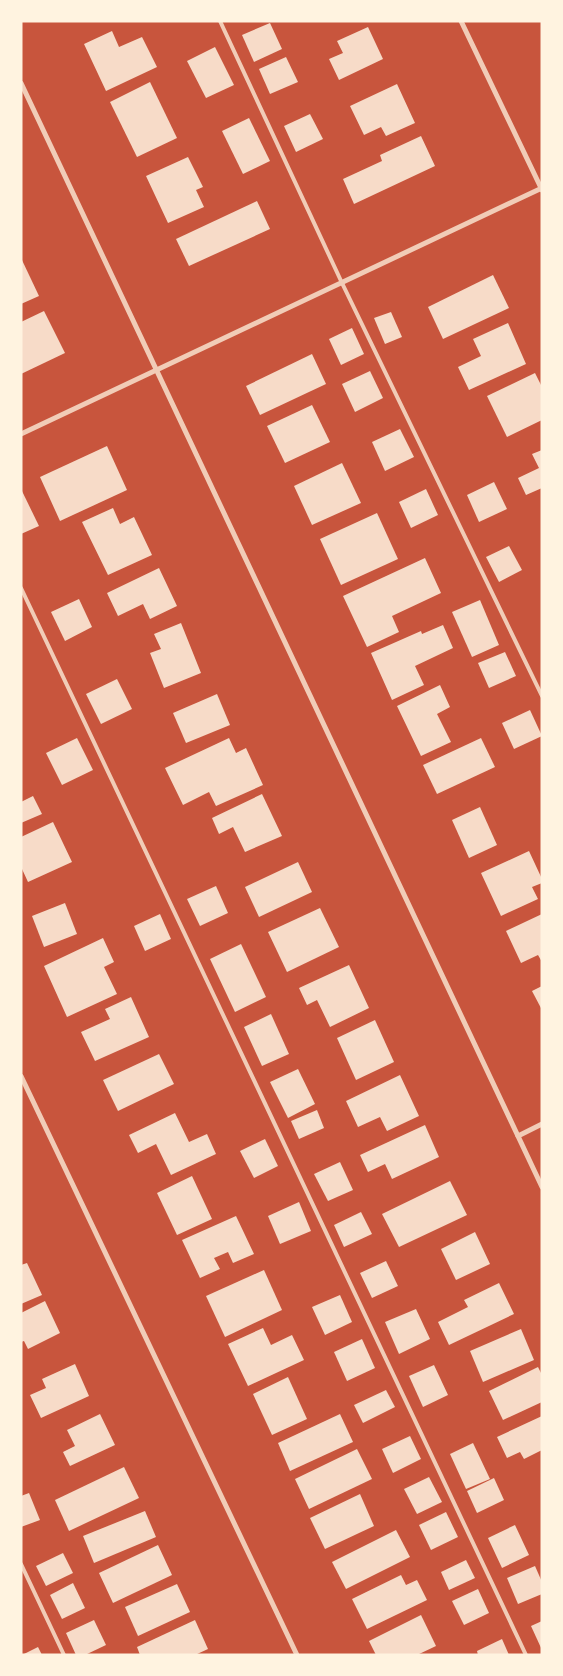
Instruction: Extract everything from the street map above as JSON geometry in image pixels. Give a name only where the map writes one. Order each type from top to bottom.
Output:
[{"type":"street","points":[[21,434],[541,189],[461,21]]},
{"type":"street","points":[[21,83],[542,1187]]},
{"type":"street","points":[[21,1076],[296,1655]]},
{"type":"street","points":[[518,1136],[542,1124]]},
{"type":"lane","points":[[220,21],[342,283],[542,696]]},
{"type":"lane","points":[[21,588],[526,1655]]},
{"type":"lane","points":[[21,1564],[64,1655]]},
{"type":"building","points":[[270,23],[282,49],[254,62],[242,35]]},
{"type":"building","points":[[368,27],[383,59],[339,80],[329,59],[343,53],[337,41]]},
{"type":"building","points":[[112,31],[119,47],[142,37],[157,67],[106,91],[84,44]]},
{"type":"building","points":[[215,47],[234,85],[206,98],[187,61]]},
{"type":"building","points":[[286,57],[298,82],[270,94],[259,69]]},
{"type":"building","points":[[150,82],[177,138],[137,157],[110,102]]},
{"type":"building","points":[[397,84],[415,123],[386,136],[381,127],[364,135],[350,106]]},
{"type":"building","points":[[310,114],[323,139],[296,152],[284,126]]},
{"type":"building","points":[[249,118],[270,161],[243,174],[222,131]]},
{"type":"building","points":[[421,136],[435,166],[354,204],[343,179],[382,161],[380,155]]},
{"type":"building","points":[[188,157],[203,187],[196,190],[204,207],[168,223],[146,176]]},
{"type":"building","points":[[257,201],[270,229],[189,266],[176,239]]},
{"type":"building","points":[[21,258],[39,296],[21,304]]},
{"type":"building","points":[[493,275],[509,308],[443,339],[428,307]]},
{"type":"building","points":[[44,311],[65,353],[21,374],[21,322]]},
{"type":"building","points":[[391,312],[402,337],[385,344],[374,318]]},
{"type":"building","points":[[508,323],[526,364],[469,390],[458,367],[481,356],[473,339]]},
{"type":"building","points":[[352,328],[364,354],[341,365],[329,339]]},
{"type":"building","points":[[312,354],[326,384],[260,415],[246,386]]},
{"type":"building","points":[[370,371],[383,398],[355,412],[342,384]]},
{"type":"building","points":[[535,373],[542,387],[542,420],[507,437],[487,396]]},
{"type":"building","points":[[312,405],[330,442],[285,463],[267,426]]},
{"type":"building","points":[[400,429],[414,457],[385,471],[372,442]]},
{"type":"building","points":[[107,446],[127,490],[60,521],[40,477]]},
{"type":"building","points":[[542,450],[542,488],[526,495],[518,478],[539,468],[532,454]]},
{"type":"building","points":[[342,463],[361,503],[312,525],[294,486]]},
{"type":"building","points":[[494,482],[507,509],[479,522],[467,495]]},
{"type":"building","points":[[21,489],[39,526],[21,534]]},
{"type":"building","points":[[426,489],[438,515],[411,528],[399,502]]},
{"type":"building","points":[[113,508],[120,524],[134,517],[152,555],[108,575],[82,522]]},
{"type":"building","points":[[377,513],[398,559],[341,585],[320,539]]},
{"type":"building","points":[[509,546],[522,570],[499,582],[486,557]]},
{"type":"building","points":[[425,558],[441,593],[392,616],[399,632],[367,647],[343,596]]},
{"type":"building","points":[[159,568],[177,606],[150,619],[143,604],[118,616],[107,593]]},
{"type":"building","points":[[79,599],[92,627],[65,641],[51,612]]},
{"type":"building","points":[[480,600],[499,645],[472,657],[452,612]]},
{"type":"building","points":[[181,623],[201,673],[164,688],[150,653],[161,649],[154,634]]},
{"type":"building","points":[[443,625],[453,648],[415,666],[424,685],[392,700],[371,653],[421,631],[422,634]]},
{"type":"building","points":[[505,652],[516,676],[489,688],[478,663]]},
{"type":"building","points":[[117,679],[132,709],[101,724],[86,694]]},
{"type":"building","points":[[440,685],[450,707],[437,714],[451,742],[421,756],[397,706]]},
{"type":"building","points":[[217,694],[230,725],[186,743],[173,713]]},
{"type":"building","points":[[530,710],[542,736],[514,749],[502,723]]},
{"type":"building","points":[[77,738],[93,770],[62,785],[46,753]]},
{"type":"building","points":[[229,738],[236,753],[246,748],[263,785],[216,806],[209,792],[183,805],[165,768]]},
{"type":"building","points":[[481,738],[495,767],[437,794],[423,765]]},
{"type":"building","points":[[262,794],[282,836],[245,852],[233,827],[219,834],[212,818]]},
{"type":"building","points":[[33,796],[42,814],[21,823],[21,802]]},
{"type":"building","points":[[480,807],[497,845],[469,858],[452,820]]},
{"type":"building","points":[[53,822],[72,862],[28,882],[21,870],[21,837]]},
{"type":"building","points":[[529,851],[542,879],[542,883],[532,887],[538,899],[501,916],[481,873]]},
{"type":"building","points":[[298,862],[312,892],[259,917],[245,887]]},
{"type":"building","points":[[216,886],[228,913],[200,926],[187,899]]},
{"type":"building","points":[[65,903],[77,934],[44,947],[32,916]]},
{"type":"building","points":[[320,908],[339,947],[287,972],[268,932]]},
{"type":"building","points":[[160,914],[171,939],[145,951],[134,926]]},
{"type":"building","points":[[542,914],[542,962],[538,955],[521,963],[506,931]]},
{"type":"building","points":[[103,938],[114,962],[104,967],[117,994],[67,1017],[44,966]]},
{"type":"building","points":[[241,944],[266,997],[235,1012],[210,959]]},
{"type":"building","points":[[349,965],[369,1008],[330,1027],[317,1000],[307,1005],[299,988]]},
{"type":"building","points":[[542,986],[542,1010],[532,991]]},
{"type":"building","points":[[131,997],[149,1037],[95,1061],[81,1032],[110,1019],[105,1009]]},
{"type":"building","points":[[271,1014],[289,1054],[262,1066],[244,1027]]},
{"type":"building","points":[[375,1020],[394,1062],[356,1080],[337,1038]]},
{"type":"building","points":[[159,1054],[174,1084],[118,1111],[103,1080]]},
{"type":"building","points":[[298,1069],[315,1104],[288,1118],[270,1082]]},
{"type":"building","points":[[400,1075],[419,1116],[387,1131],[380,1117],[358,1127],[346,1101]]},
{"type":"building","points":[[317,1110],[324,1128],[299,1139],[291,1121]]},
{"type":"building","points":[[175,1113],[189,1142],[207,1134],[216,1154],[171,1175],[156,1144],[138,1153],[129,1135]]},
{"type":"building","points":[[425,1125],[439,1157],[392,1179],[385,1164],[368,1172],[360,1155]]},
{"type":"building","points":[[265,1139],[278,1166],[254,1178],[240,1151]]},
{"type":"building","points":[[340,1162],[353,1190],[328,1201],[314,1174]]},
{"type":"building","points":[[192,1176],[212,1219],[177,1235],[157,1193]]},
{"type":"building","points":[[450,1181],[467,1215],[399,1247],[382,1214]]},
{"type":"building","points":[[299,1202],[311,1231],[280,1244],[268,1216]]},
{"type":"building","points":[[361,1212],[372,1234],[344,1247],[334,1225]]},
{"type":"building","points":[[236,1216],[254,1254],[233,1263],[228,1252],[214,1258],[220,1269],[200,1278],[182,1240]]},
{"type":"building","points":[[475,1232],[490,1264],[456,1280],[441,1249]]},
{"type":"building","points":[[386,1261],[398,1286],[372,1298],[360,1273]]},
{"type":"building","points":[[27,1263],[42,1295],[21,1304],[21,1265]]},
{"type":"building","points":[[264,1270],[282,1310],[225,1337],[206,1296]]},
{"type":"building","points":[[499,1283],[514,1314],[449,1345],[438,1322],[468,1307],[464,1300]]},
{"type":"building","points":[[340,1295],[352,1322],[325,1335],[312,1307]]},
{"type":"building","points":[[45,1301],[60,1333],[28,1349],[24,1341],[21,1342],[21,1313]]},
{"type":"building","points":[[416,1309],[430,1339],[399,1354],[385,1322]]},
{"type":"building","points":[[263,1328],[271,1345],[292,1335],[304,1360],[248,1386],[228,1344]]},
{"type":"building","points":[[521,1329],[534,1360],[483,1382],[470,1351]]},
{"type":"building","points":[[362,1339],[375,1368],[347,1381],[334,1352]]},
{"type":"building","points":[[75,1364],[89,1396],[41,1418],[30,1395],[46,1388],[42,1379]]},
{"type":"building","points":[[434,1365],[448,1395],[423,1407],[409,1376]]},
{"type":"building","points":[[538,1367],[542,1375],[542,1402],[503,1420],[489,1391]]},
{"type":"building","points":[[288,1377],[307,1419],[272,1435],[253,1394]]},
{"type":"building","points":[[386,1390],[395,1407],[363,1423],[354,1405]]},
{"type":"building","points":[[100,1414],[115,1445],[70,1466],[63,1452],[75,1446],[67,1430]]},
{"type":"building","points":[[340,1414],[353,1442],[290,1471],[278,1443]]},
{"type":"building","points":[[542,1416],[542,1450],[524,1459],[520,1452],[507,1458],[497,1437]]},
{"type":"building","points":[[410,1436],[421,1459],[393,1473],[382,1449]]},
{"type":"building","points":[[473,1443],[490,1479],[466,1489],[450,1454]]},
{"type":"building","points":[[357,1449],[372,1479],[309,1509],[295,1479]]},
{"type":"building","points":[[124,1467],[139,1498],[69,1531],[55,1500]]},
{"type":"building","points":[[429,1477],[442,1502],[417,1514],[404,1489]]},
{"type":"building","points":[[494,1478],[504,1500],[477,1513],[467,1491]]},
{"type":"building","points":[[29,1493],[40,1520],[21,1527],[21,1496]]},
{"type":"building","points":[[360,1494],[374,1526],[325,1549],[310,1518]]},
{"type":"building","points":[[145,1511],[156,1537],[94,1563],[83,1536]]},
{"type":"building","points":[[446,1512],[458,1537],[431,1550],[419,1525]]},
{"type":"building","points":[[515,1525],[529,1555],[502,1568],[488,1538]]},
{"type":"building","points":[[396,1530],[410,1557],[346,1589],[332,1562]]},
{"type":"building","points":[[158,1545],[172,1575],[113,1603],[99,1573]]},
{"type":"building","points":[[63,1553],[73,1573],[46,1586],[36,1566]]},
{"type":"building","points":[[466,1560],[475,1578],[449,1590],[441,1572]]},
{"type":"building","points":[[535,1566],[542,1582],[542,1594],[518,1604],[507,1578]]},
{"type":"building","points":[[401,1575],[406,1585],[417,1580],[427,1600],[367,1629],[352,1599]]},
{"type":"building","points":[[73,1583],[85,1608],[62,1619],[50,1595]]},
{"type":"building","points":[[177,1584],[190,1612],[138,1636],[125,1607]]},
{"type":"building","points":[[478,1589],[489,1613],[464,1625],[452,1601]]},
{"type":"building","points":[[421,1615],[436,1646],[417,1655],[376,1655],[369,1641]]},
{"type":"building","points":[[94,1620],[106,1645],[85,1655],[76,1655],[66,1633]]},
{"type":"building","points":[[195,1620],[208,1649],[195,1655],[140,1655],[137,1647]]},
{"type":"building","points":[[542,1621],[542,1650],[531,1626]]},
{"type":"building","points":[[502,1639],[509,1655],[478,1655],[477,1651]]},
{"type":"building","points":[[38,1647],[42,1655],[22,1655]]}]
